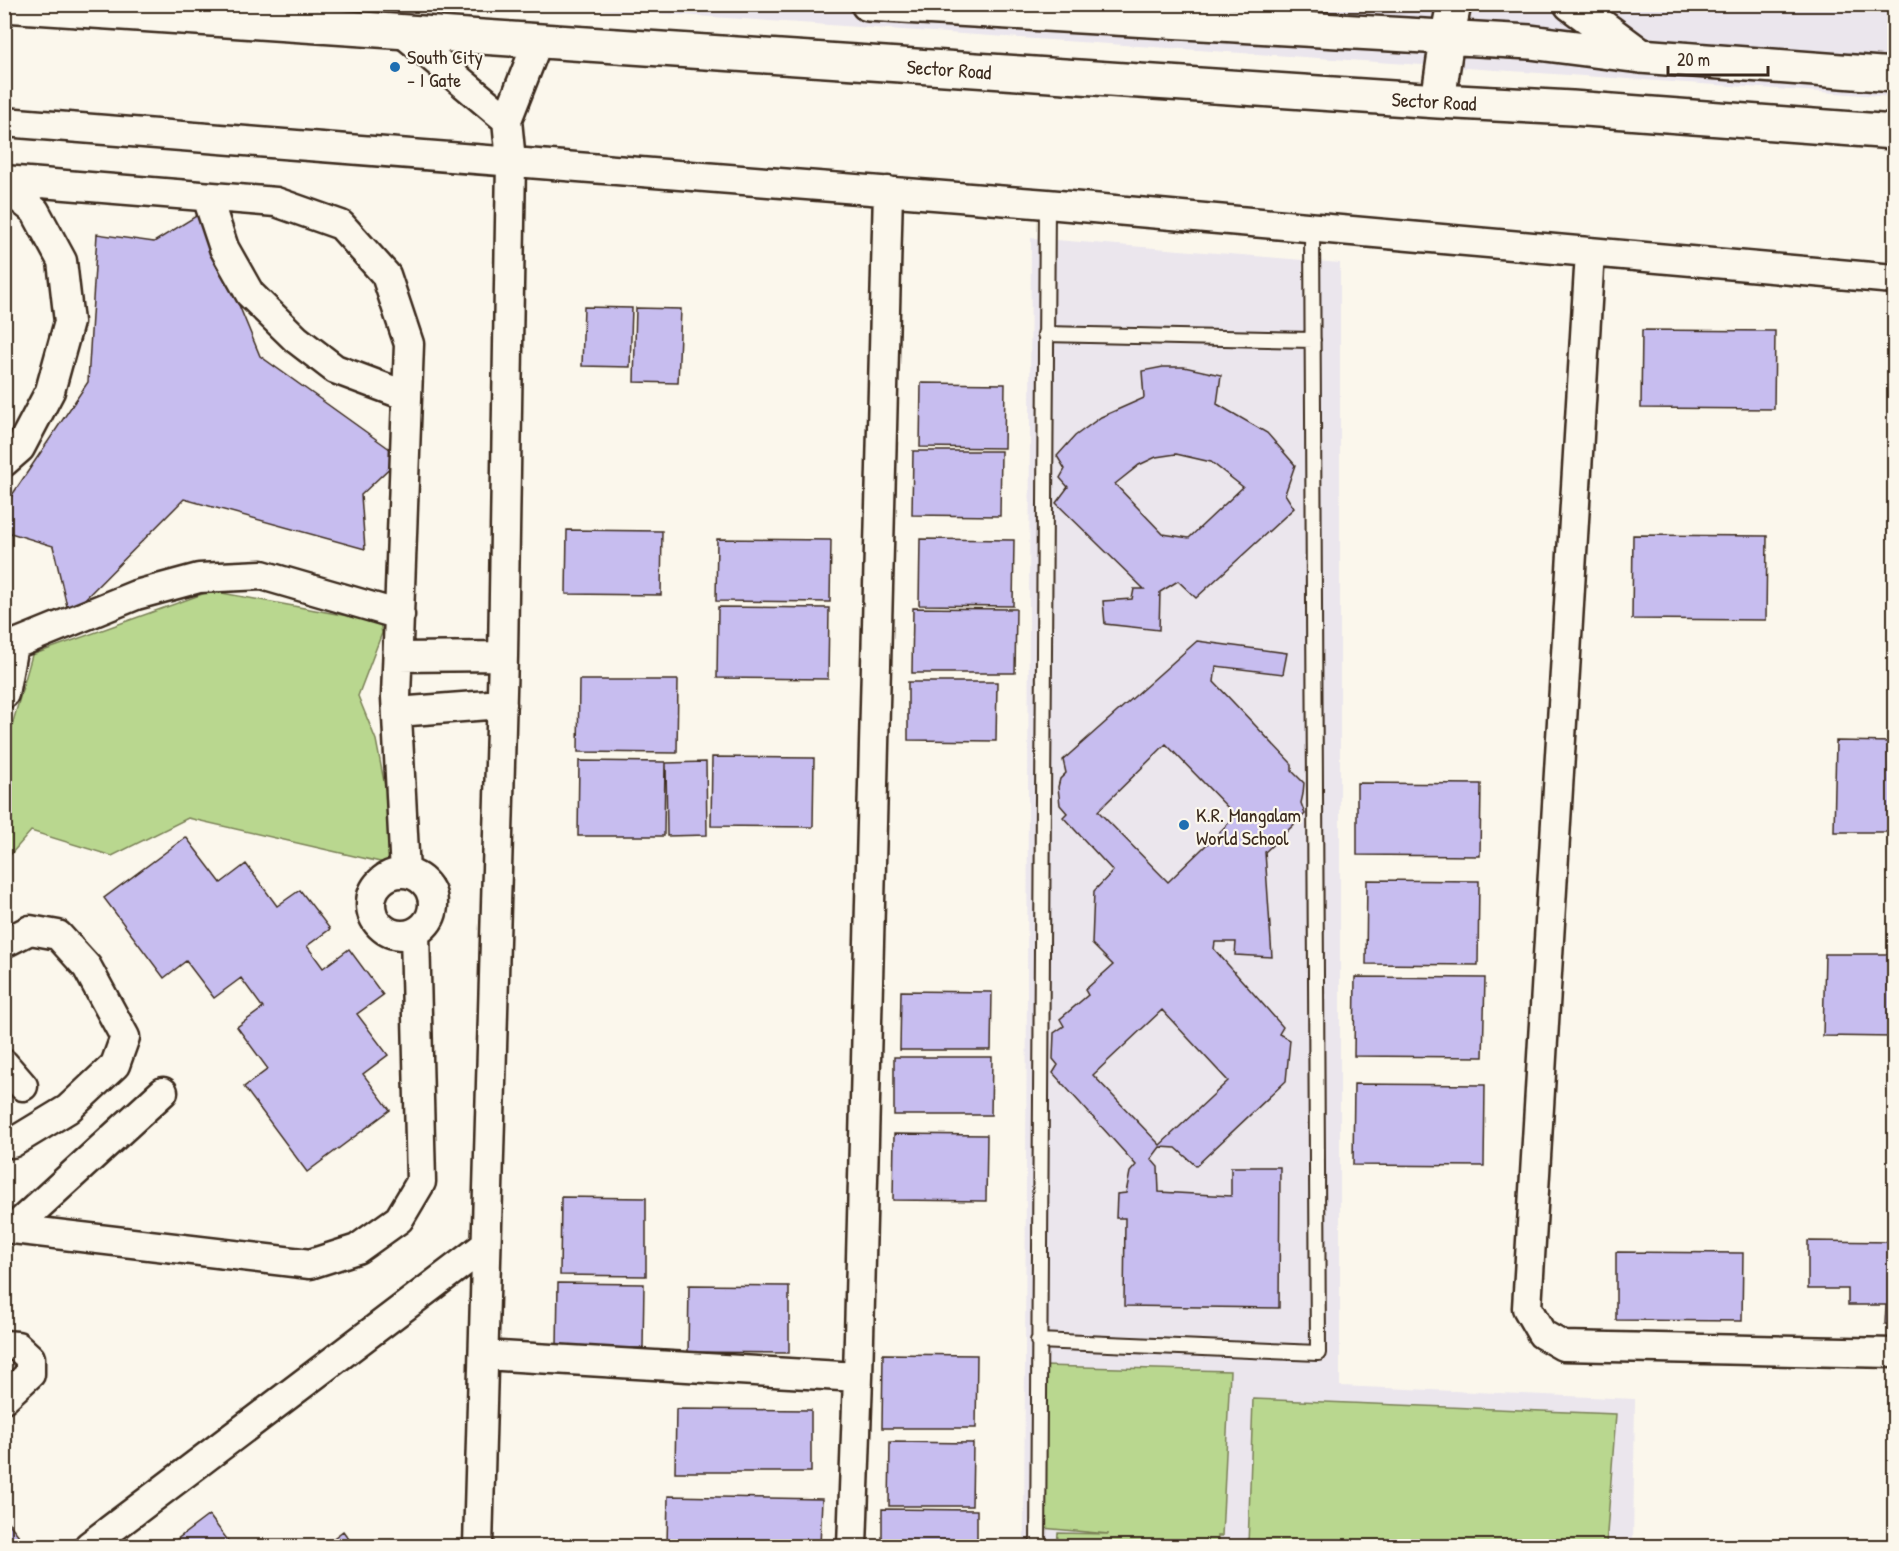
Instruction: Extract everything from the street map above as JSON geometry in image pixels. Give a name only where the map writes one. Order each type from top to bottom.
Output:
[{"type":"main road","points":[[868,4],[1530,42],[1640,56],[1894,75]]},
{"type":"main road","points":[[1438,101],[1454,4]]},
{"type":"main road","points":[[1571,4],[1640,56]]},
{"type":"main road","name":"Sector Road","points":[[4,5],[1572,108],[1894,132]]},
{"type":"street","points":[[402,32],[507,120]]},
{"type":"street","points":[[478,1546],[503,656],[511,161],[507,120],[538,41]]},
{"type":"street","points":[[4,122],[888,190],[1894,279]]},
{"type":"street","points":[[4,180],[276,202],[341,225],[386,275],[409,344],[397,711],[405,873]]},
{"type":"street","points":[[4,186],[35,211],[62,261],[69,322],[50,391],[20,448],[4,462]]},
{"type":"street","points":[[852,1546],[888,190]]},
{"type":"street","points":[[207,197],[224,248],[250,294],[280,324],[335,369],[407,396]]},
{"type":"street","points":[[1590,252],[1527,1308],[1542,1334],[1563,1346],[1894,1353]]},
{"type":"street","points":[[4,694],[9,638],[136,595],[199,578],[262,575],[400,615]]},
{"type":"street","points":[[398,657],[503,656]]},
{"type":"street","points":[[397,711],[502,704]]},
{"type":"street","points":[[405,873],[423,881],[430,889],[433,898],[430,918],[423,927],[405,935],[386,930],[378,924],[371,904],[378,885],[385,878],[405,873]]},
{"type":"street","points":[[4,943],[30,930],[58,934],[87,967],[125,1037],[115,1065],[68,1109],[12,1143],[4,1141]]},
{"type":"street","points":[[9,1227],[310,1264],[357,1249],[399,1219],[421,1182],[415,932]]},
{"type":"street","points":[[4,1064],[23,1086]]},
{"type":"street","points":[[9,1227],[163,1092]]},
{"type":"street","points":[[89,1546],[486,1245]]},
{"type":"street","points":[[4,1345],[17,1346],[30,1358],[30,1374],[4,1398]]},
{"type":"street","points":[[484,1355],[858,1377]]},
{"type":"lane","points":[[1038,1546],[1047,204]]},
{"type":"lane","points":[[1038,1341],[1318,1353],[1312,227]]},
{"type":"lane","points":[[1045,334],[1313,340]]},
{"type":"shaded area","points":[[534,5],[1894,5],[1894,97]]},
{"type":"shaded area","name":"K.R. Mangalam World School","points":[[1031,238],[1340,263],[1340,1386],[1635,1399],[1633,1546],[1024,1546]]},
{"type":"green space","points":[[211,591],[380,622],[382,633],[358,696],[376,740],[387,797],[389,864],[188,818],[112,856],[31,831],[5,861],[5,750],[32,655]]},
{"type":"green space","points":[[1044,1366],[1230,1371],[1222,1536],[1218,1536],[1218,1546],[1057,1546],[1058,1533],[1109,1534],[1042,1528]]},
{"type":"green space","points":[[1253,1399],[1616,1414],[1606,1546],[1248,1546]]},
{"type":"building","points":[[201,213],[260,356],[401,457],[361,495],[365,549],[184,499],[69,615],[53,546],[4,531],[4,507],[88,382],[97,234],[154,242]]},
{"type":"building","points":[[584,307],[632,308],[630,367],[582,366]]},
{"type":"building","points":[[636,308],[681,309],[678,383],[634,382]]},
{"type":"building","points":[[1642,330],[1775,331],[1774,409],[1641,408]]},
{"type":"building","points":[[1163,367],[1184,367],[1221,375],[1217,404],[1267,433],[1295,465],[1285,494],[1294,508],[1196,598],[1178,581],[1160,592],[1159,630],[1105,624],[1103,601],[1132,599],[1134,589],[1144,589],[1056,503],[1068,487],[1060,478],[1065,469],[1057,456],[1075,436],[1101,417],[1144,398],[1142,371]],"holes":[[[1176,454],[1211,462],[1243,487],[1189,538],[1163,534],[1115,484],[1139,465],[1156,457]]]},
{"type":"building","points":[[921,383],[1005,384],[1004,448],[920,447]]},
{"type":"building","points":[[913,451],[1001,451],[1000,516],[912,515]]},
{"type":"building","points":[[567,530],[662,531],[661,595],[566,594]]},
{"type":"building","points":[[1633,535],[1767,536],[1766,620],[1632,619]]},
{"type":"building","points":[[717,539],[831,540],[830,602],[716,601]]},
{"type":"building","points":[[920,539],[1014,540],[1013,606],[919,605]]},
{"type":"building","points":[[718,607],[829,608],[828,679],[717,678]]},
{"type":"building","points":[[913,608],[1016,609],[1015,673],[912,673]]},
{"type":"building","points":[[1197,641],[1287,653],[1283,674],[1216,666],[1214,682],[1292,764],[1292,771],[1304,783],[1301,803],[1305,814],[1265,852],[1272,957],[1235,955],[1236,942],[1215,942],[1214,949],[1283,1027],[1279,1034],[1290,1040],[1286,1081],[1196,1166],[1176,1148],[1160,1147],[1151,1159],[1158,1167],[1159,1192],[1231,1196],[1231,1167],[1280,1167],[1279,1308],[1124,1306],[1125,1218],[1116,1218],[1117,1194],[1126,1193],[1130,1172],[1136,1165],[1053,1073],[1058,1065],[1053,1059],[1054,1033],[1064,1026],[1060,1019],[1088,995],[1085,990],[1113,965],[1092,944],[1094,891],[1113,871],[1063,817],[1067,813],[1060,805],[1058,787],[1060,779],[1066,773],[1063,760]],"holes":[[[1166,744],[1236,816],[1168,882],[1098,811]],[[1162,1010],[1228,1081],[1160,1145],[1093,1075]]]},
{"type":"building","points":[[579,680],[678,680],[677,753],[578,752]]},
{"type":"building","points":[[908,682],[997,682],[996,741],[908,740]]},
{"type":"building","points":[[1836,741],[1894,742],[1894,832],[1834,832]]},
{"type":"building","points":[[712,757],[814,758],[813,827],[711,826]]},
{"type":"building","points":[[579,761],[665,762],[664,836],[578,836]]},
{"type":"building","points":[[706,762],[707,835],[667,836],[666,763]]},
{"type":"building","points":[[1357,783],[1481,784],[1480,856],[1357,855]]},
{"type":"building","points":[[186,837],[221,883],[246,864],[277,906],[300,890],[330,929],[307,946],[323,968],[349,949],[383,995],[357,1014],[388,1055],[363,1074],[390,1110],[307,1172],[244,1087],[268,1069],[237,1027],[263,1008],[241,978],[214,998],[186,961],[164,978],[104,898]]},
{"type":"building","points":[[1367,880],[1479,881],[1478,965],[1366,964]]},
{"type":"building","points":[[1825,954],[1894,954],[1894,1037],[1823,1036]]},
{"type":"building","points":[[1355,977],[1485,978],[1483,1057],[1354,1056]]},
{"type":"building","points":[[901,991],[992,992],[991,1050],[900,1050]]},
{"type":"building","points":[[894,1057],[992,1057],[991,1115],[894,1115]]},
{"type":"building","points":[[1354,1084],[1485,1085],[1484,1166],[1353,1165]]},
{"type":"building","points":[[894,1134],[987,1135],[986,1201],[893,1200]]},
{"type":"building","points":[[561,1197],[646,1198],[646,1276],[560,1275]]},
{"type":"building","points":[[1808,1241],[1894,1242],[1894,1325],[1885,1324],[1886,1305],[1848,1305],[1848,1289],[1808,1289]]},
{"type":"building","points":[[1616,1252],[1743,1253],[1742,1321],[1616,1320]]},
{"type":"building","points":[[558,1283],[644,1284],[643,1348],[557,1347]]},
{"type":"building","points":[[689,1285],[789,1286],[789,1353],[688,1352]]},
{"type":"building","points":[[883,1354],[977,1355],[976,1428],[882,1428]]},
{"type":"building","points":[[676,1409],[811,1410],[811,1472],[675,1472]]},
{"type":"building","points":[[890,1442],[973,1443],[972,1506],[889,1506]]},
{"type":"building","points":[[668,1496],[822,1499],[820,1546],[667,1546]]},
{"type":"building","points":[[882,1509],[977,1510],[977,1546],[882,1546]]},
{"type":"building","points":[[209,1515],[232,1546],[168,1546]]},
{"type":"building","points":[[4,1517],[27,1546],[4,1546]]},
{"type":"building","points":[[343,1531],[354,1546],[323,1546]]},
{"type":"place","name":"South City - I Gate","points":[[395,67]]},
{"type":"place","name":"K.R. Mangalam World School","points":[[1184,825]]}]
